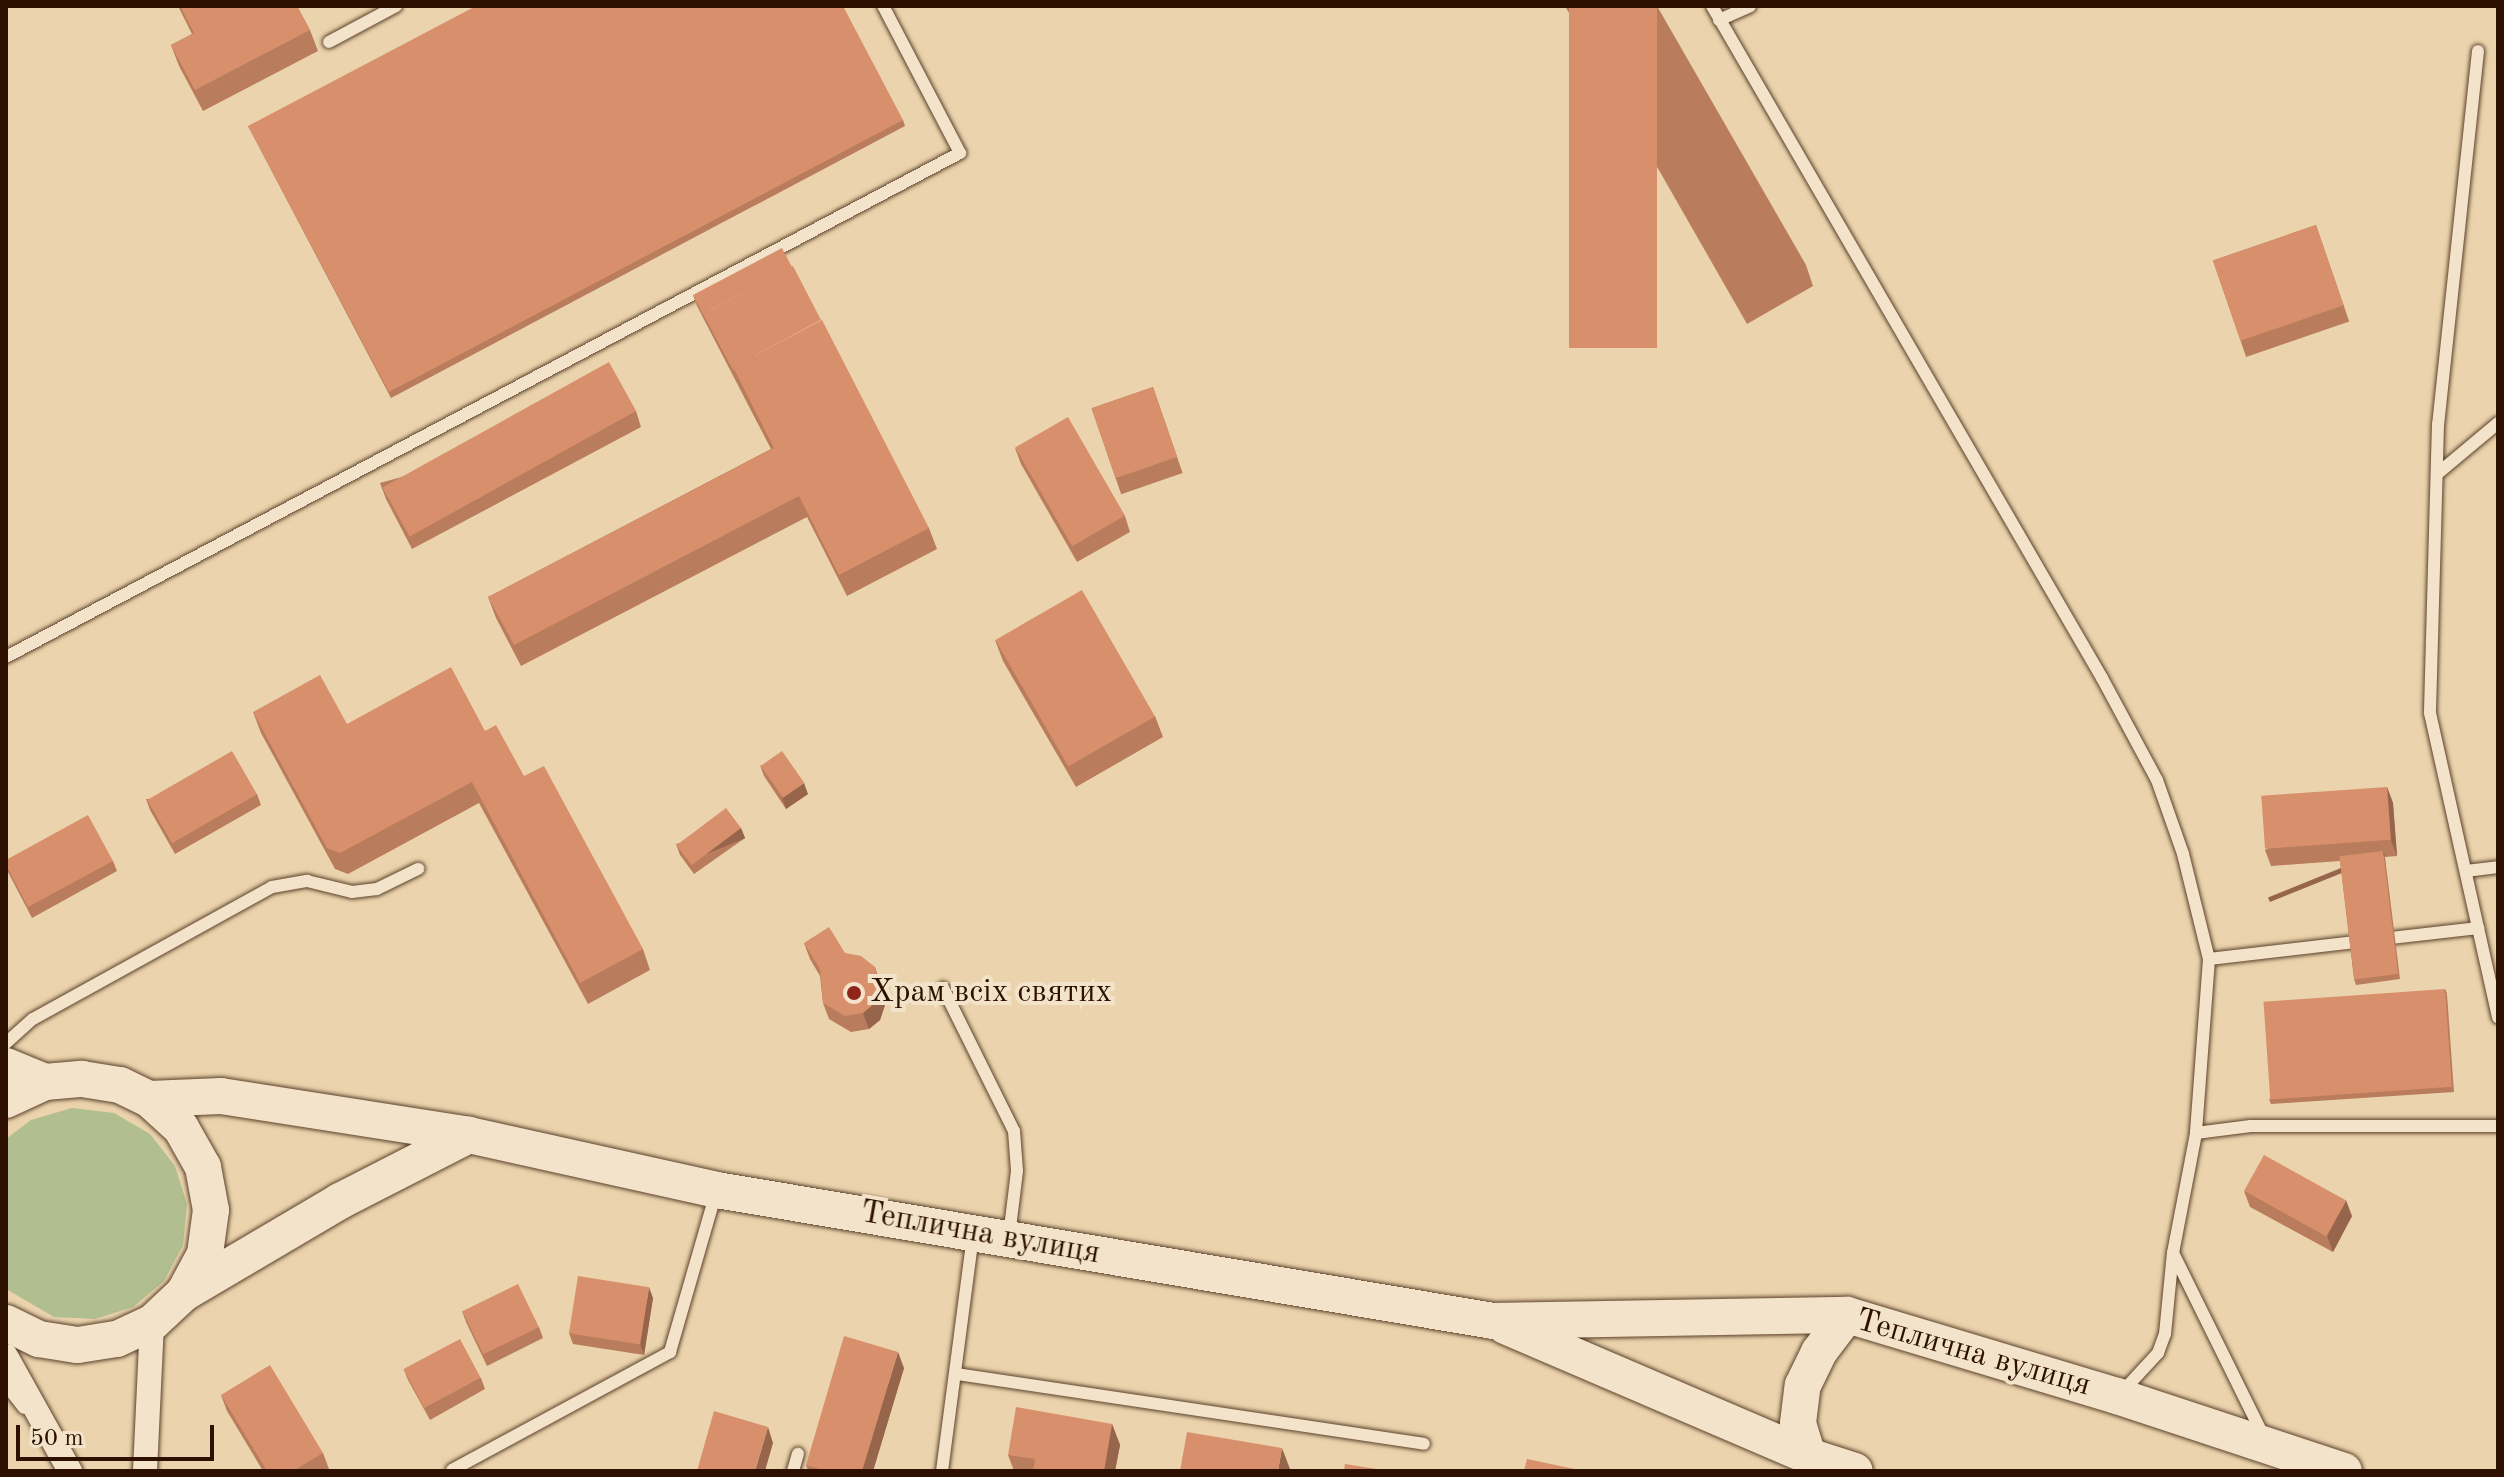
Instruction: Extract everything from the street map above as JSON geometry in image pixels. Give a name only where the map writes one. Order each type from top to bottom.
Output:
[{"type":"main road","points":[[6,1066],[45,1082]]},
{"type":"main road","points":[[6,1100],[45,1082],[82,1079],[120,1085],[149,1099],[181,1128],[203,1167],[211,1210],[205,1254],[184,1293]]},
{"type":"main road","name":"Теплична вулиця","points":[[149,1099],[221,1096],[469,1135],[717,1190],[1493,1321],[1847,1315],[2268,1443],[2344,1471]]},
{"type":"main road","points":[[6,1323],[39,1339],[78,1345],[117,1339],[152,1323],[184,1293],[340,1201],[469,1135]]},
{"type":"main road","points":[[1808,1456],[1798,1423],[1803,1385],[1819,1352],[1847,1315]]},
{"type":"main road","name":"Теплична вулиця","points":[[1493,1321],[1808,1456],[1855,1471]]},
{"type":"street","points":[[145,1471],[152,1323]]},
{"type":"street","points":[[6,1356],[48,1438],[70,1471]]},
{"type":"lane","points":[[329,42],[396,6]]},
{"type":"lane","points":[[6,657],[960,153],[883,6]]},
{"type":"lane","points":[[1712,6],[2102,678],[2157,780],[2183,854],[2209,959],[2196,1133],[2158,1353],[2117,1396]]},
{"type":"lane","points":[[1719,20],[1750,6]]},
{"type":"lane","points":[[2478,51],[2437,474],[2430,713],[2498,1017]]},
{"type":"lane","points":[[2437,474],[2498,423]]},
{"type":"lane","points":[[2466,871],[2498,867]]},
{"type":"lane","points":[[6,1043],[33,1019],[272,887],[307,881],[352,892],[377,889],[418,869]]},
{"type":"lane","points":[[2209,959],[2478,928]]},
{"type":"lane","points":[[943,988],[1014,1131],[1017,1164],[1008,1239]]},
{"type":"lane","points":[[2196,1133],[2251,1126],[2498,1126]]},
{"type":"lane","points":[[452,1470],[670,1352],[717,1190]]},
{"type":"lane","points":[[942,1471],[973,1233]]},
{"type":"lane","points":[[2173,1253],[2268,1443]]},
{"type":"lane","points":[[957,1374],[1424,1444]]},
{"type":"lane","points":[[6,1385],[48,1438]]},
{"type":"lane","points":[[793,1471],[798,1454]]},
{"type":"green space","points":[[72,1108],[114,1113],[150,1134],[175,1166],[187,1204],[183,1245],[164,1281],[133,1307],[95,1319],[54,1317],[6,1289],[6,1139],[31,1120]]},
{"type":"building","points":[[180,6],[297,6],[310,30],[195,90],[171,45],[194,33]]},
{"type":"building","points":[[476,6],[843,6],[903,120],[389,392],[248,126]]},
{"type":"building","points":[[1569,6],[1657,6],[1657,348],[1569,348]]},
{"type":"building","points":[[2316,225],[2344,305],[2241,341],[2213,260]]},
{"type":"building","points":[[782,248],[792,267],[703,314],[705,319],[693,295]]},
{"type":"building","points":[[793,266],[821,320],[733,367],[734,372],[703,314]]},
{"type":"building","points":[[822,320],[929,528],[839,575],[799,496],[514,645],[488,597],[774,448],[733,367]]},
{"type":"building","points":[[609,362],[636,411],[410,537],[382,488]]},
{"type":"building","points":[[1153,387],[1177,457],[1116,478],[1092,408]]},
{"type":"building","points":[[1068,417],[1125,516],[1072,546],[1015,448]]},
{"type":"building","points":[[1082,590],[1155,716],[1068,766],[995,640]]},
{"type":"building","points":[[451,667],[485,731],[496,725],[524,776],[544,766],[643,949],[580,983],[472,782],[340,853],[327,848],[253,712],[320,675],[347,724]]},
{"type":"building","points":[[232,751],[257,794],[172,843],[147,800]]},
{"type":"building","points":[[782,751],[804,783],[783,798],[761,766]]},
{"type":"building","points":[[2387,787],[2391,840],[2265,849],[2261,796]]},
{"type":"building","points":[[726,808],[741,828],[692,865],[676,845]]},
{"type":"building","points":[[88,815],[113,861],[28,907],[6,860]]},
{"type":"building","points":[[2383,851],[2398,974],[2354,979],[2339,856]]},
{"type":"building","name":"Храм всіх святих","points":[[829,927],[845,953],[861,956],[875,967],[880,986],[874,1004],[863,1013],[845,1016],[823,1003],[820,969],[804,943]]},
{"type":"building","points":[[2445,989],[2452,1087],[2270,1099],[2263,1002]]},
{"type":"building","points":[[2264,1155],[2346,1201],[2326,1236],[2244,1191]]},
{"type":"building","points":[[578,1276],[649,1287],[640,1345],[569,1333]]},
{"type":"building","points":[[518,1284],[539,1327],[483,1354],[462,1311]]},
{"type":"building","points":[[844,1336],[898,1352],[862,1471],[826,1471],[806,1465]]},
{"type":"building","points":[[460,1339],[481,1378],[424,1408],[403,1369]]},
{"type":"building","points":[[270,1365],[323,1453],[293,1471],[267,1471],[221,1395]]},
{"type":"building","points":[[1016,1407],[1112,1424],[1104,1471],[1033,1471],[1035,1459],[1008,1455]]},
{"type":"building","points":[[714,1411],[768,1427],[755,1471],[697,1471]]},
{"type":"building","points":[[1187,1432],[1282,1448],[1278,1471],[1180,1471]]},
{"type":"building","points":[[1527,1459],[1584,1471],[1524,1471]]},
{"type":"building","points":[[1345,1464],[1389,1471],[1344,1471]]},
{"type":"place","name":"Храм всіх святих","points":[[854,993]]}]
